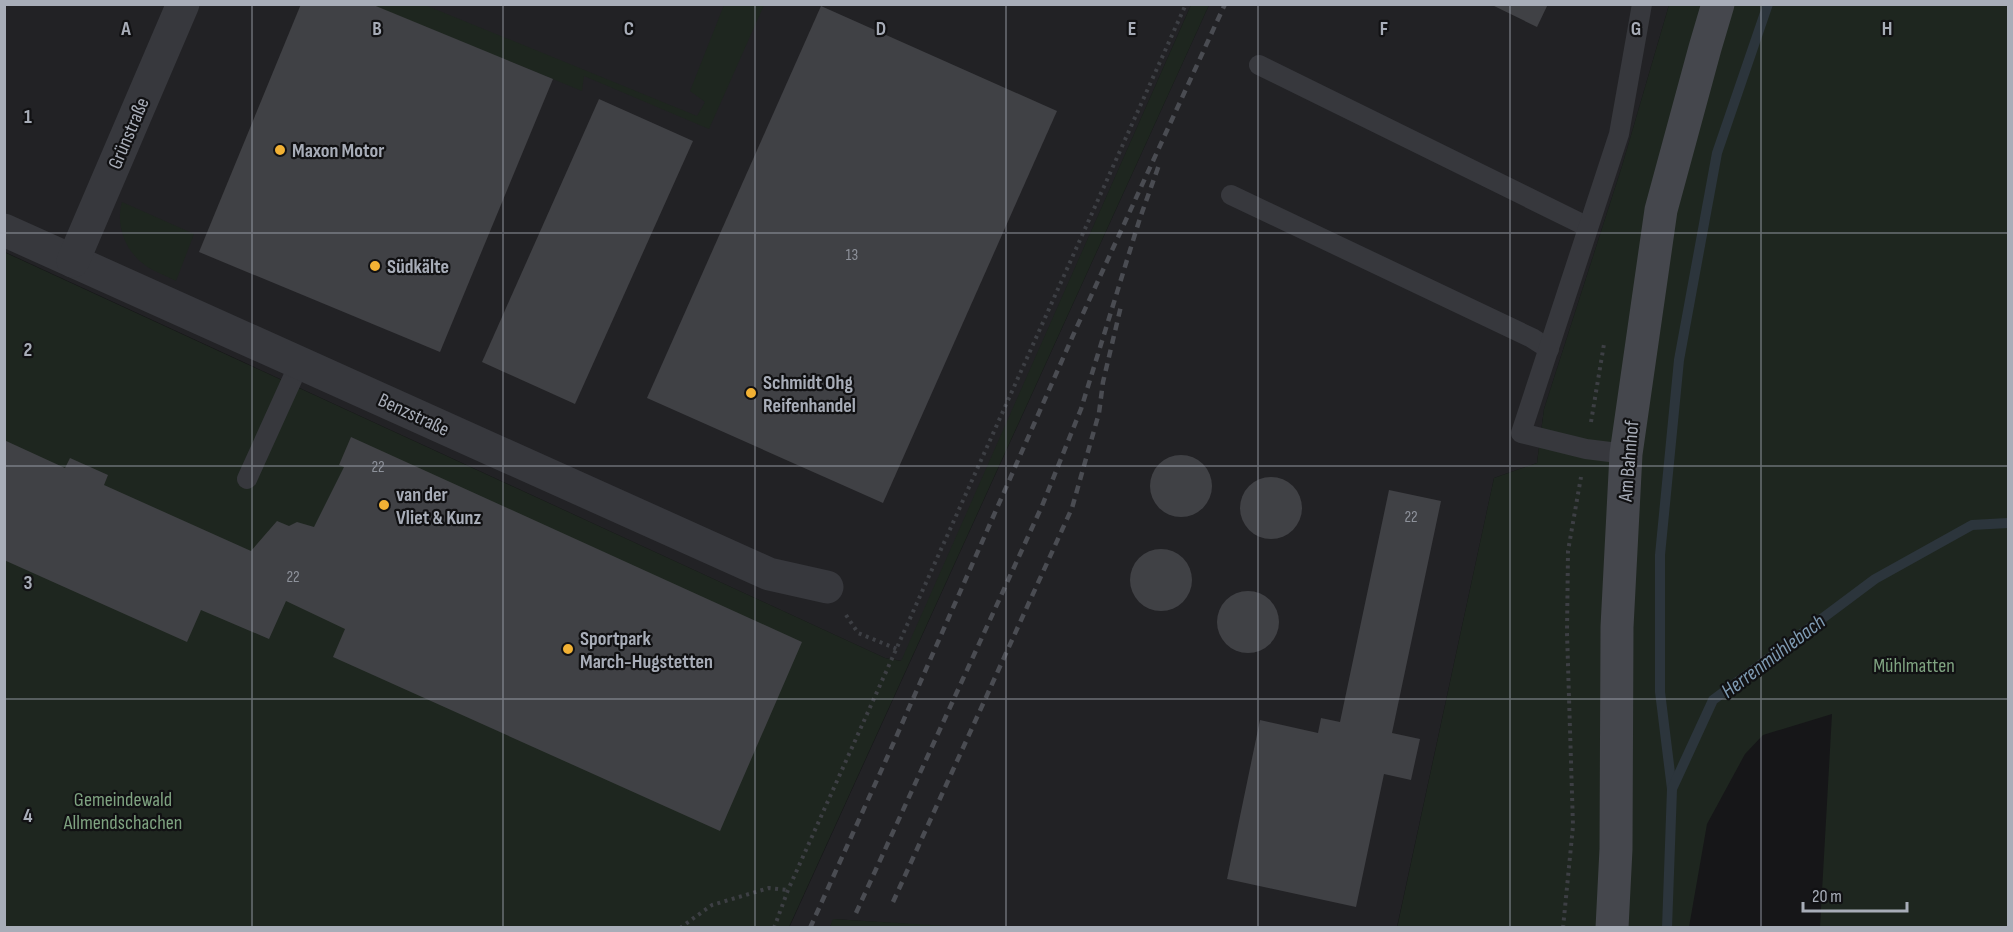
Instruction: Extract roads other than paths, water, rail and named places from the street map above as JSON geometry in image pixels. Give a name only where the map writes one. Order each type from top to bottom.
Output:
[{"type":"main road","name":"Am Bahnhof","points":[[1612,927],[1616,849],[1617,627],[1626,454],[1661,210],[1718,4]]},
{"type":"street","name":"Grünstraße","points":[[73,261],[183,4]]},
{"type":"street","name":"Benzstraße","points":[[4,230],[769,574],[827,587]]},
{"type":"lane","points":[[1626,454],[1586,449],[1521,433],[1619,134],[1642,4]]},
{"type":"lane","points":[[1259,65],[1588,227]]},
{"type":"lane","points":[[1231,195],[1532,338],[1549,349]]},
{"type":"lane","points":[[247,479],[300,362]]},
{"type":"waterway","points":[[1672,789],[1660,692],[1660,555],[1679,360],[1717,153],[1768,4]]},
{"type":"waterway","name":"Herrenmühlebach","points":[[1667,928],[1672,789],[1713,700],[1875,579],[1972,525],[2008,523]]},
{"type":"railway","points":[[810,928],[1075,331],[1225,4]]},
{"type":"railway","points":[[856,913],[1042,506],[1081,409],[1140,218],[1159,165]]},
{"type":"railway","points":[[893,902],[1072,508],[1099,413],[1103,382],[1121,306]]},
{"type":"place","name":"Maxon Motor","points":[[280,150]]},
{"type":"place","name":"Südkälte","points":[[375,266]]},
{"type":"place","name":"Schmidt Ohg Reifenhandel","points":[[751,393]]},
{"type":"place","name":"van der Vliet & Kunz","points":[[384,505]]},
{"type":"place","name":"Sportpark March-Hugstetten","points":[[568,649]]},
{"type":"park label","name":"Mühlmatten","points":[[1914,665]]},
{"type":"park label","name":"Gemeindewald Allmendschachen","points":[[123,810]]}]
